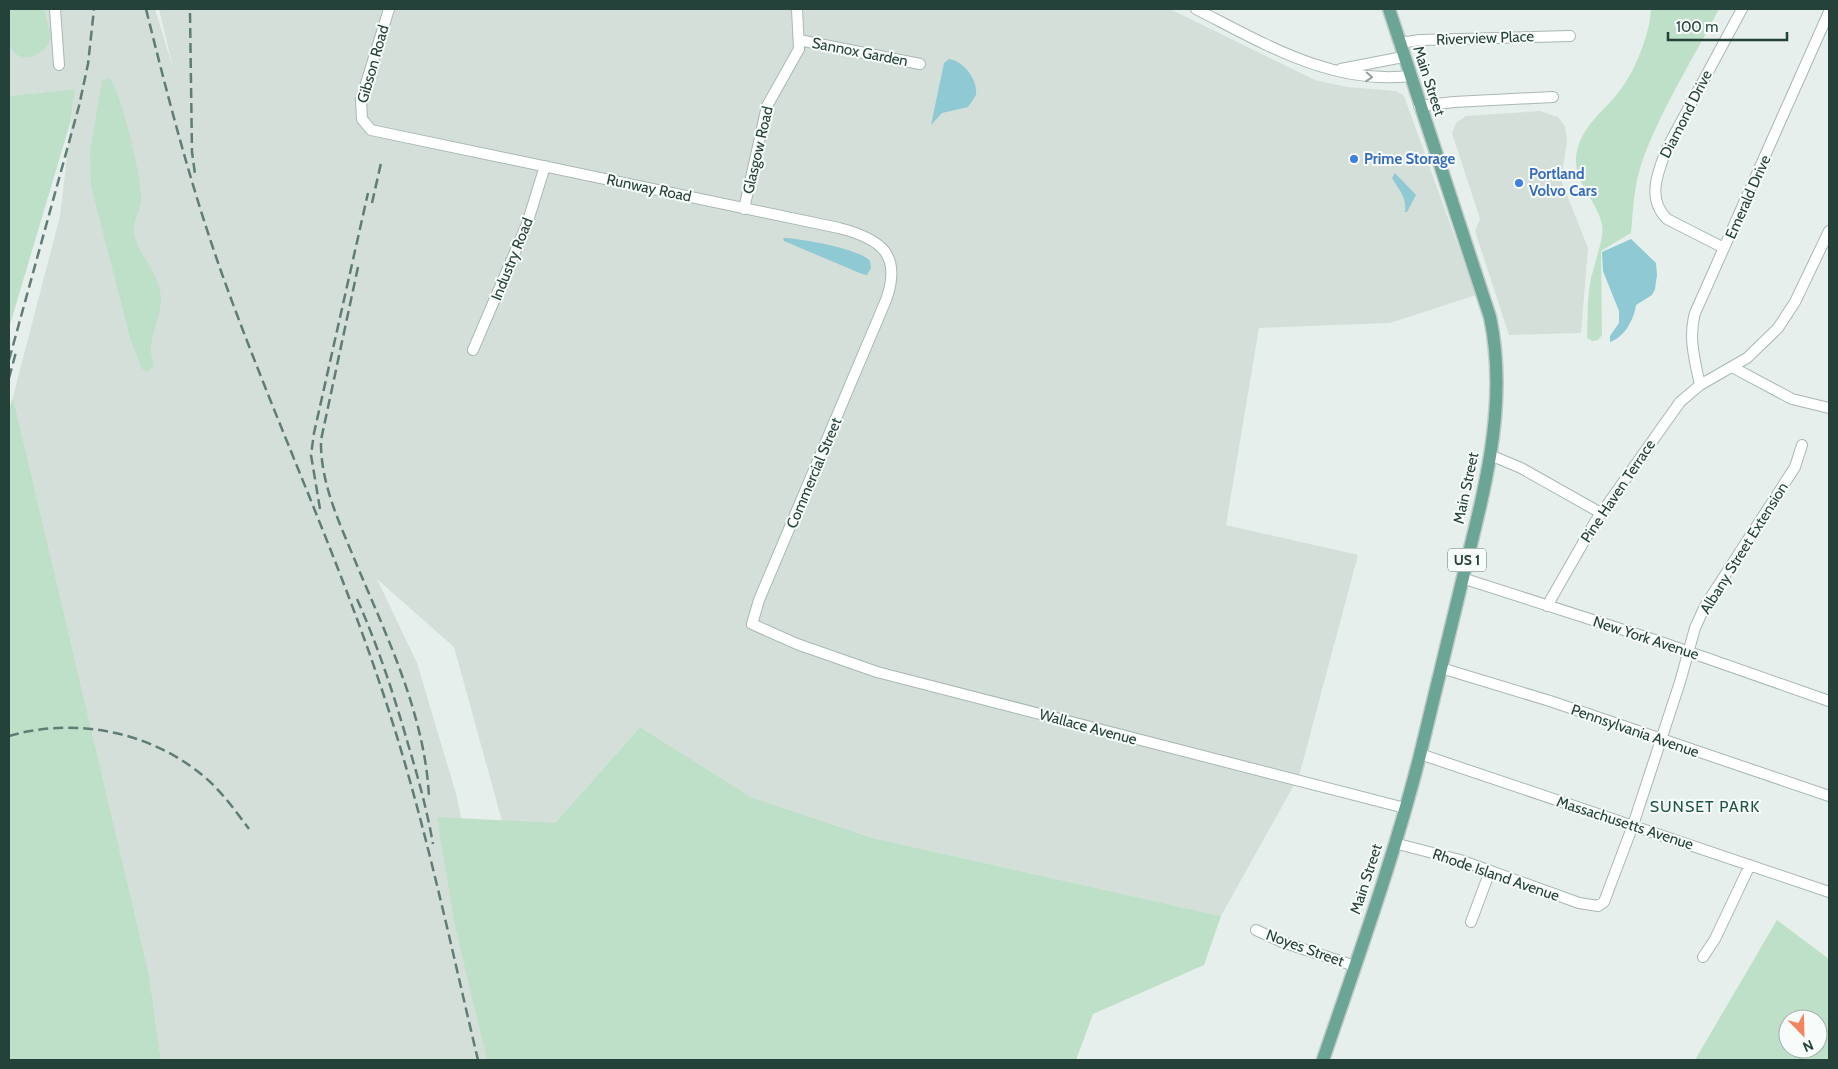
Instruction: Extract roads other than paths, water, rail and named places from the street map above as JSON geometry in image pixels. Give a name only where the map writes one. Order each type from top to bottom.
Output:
[{"type":"main road","name":"Main Street","points":[[1323,1060],[1394,843],[1420,754],[1490,455],[1497,394],[1493,333],[1479,281],[1403,57],[1389,9]]},
{"type":"street","points":[[55,9],[59,65]]},
{"type":"street","name":"Gibson Road","points":[[362,119],[361,100],[388,9]]},
{"type":"street","name":"Glasgow Road","points":[[744,209],[767,106],[796,54],[799,40],[797,9]]},
{"type":"street","points":[[1196,9],[1287,55],[1329,69],[1370,78],[1410,76]]},
{"type":"street","name":"Diamond Drive","points":[[1724,248],[1667,219],[1661,213],[1655,196],[1658,171],[1667,148],[1742,9]]},
{"type":"street","name":"Emerald Drive","points":[[1700,385],[1693,354],[1692,326],[1694,313],[1829,12]]},
{"type":"street","name":"Riverview Place","points":[[1399,43],[1420,40],[1570,36]]},
{"type":"street","name":"Sannox Garden","points":[[799,40],[920,64]]},
{"type":"street","points":[[1329,69],[1352,68],[1403,57]]},
{"type":"street","points":[[1420,106],[1553,97]]},
{"type":"street","name":"Runway Road","points":[[362,119],[371,130],[386,134],[840,228],[860,234],[874,241],[886,252],[892,267],[892,280],[886,300]]},
{"type":"street","name":"Industry Road","points":[[473,350],[527,224],[545,166]]},
{"type":"street","name":"Pine Haven Terrace","points":[[1548,606],[1601,513],[1680,402],[1700,385],[1732,367],[1758,349],[1778,328],[1795,302],[1829,231]]},
{"type":"street","name":"Commercial Street","points":[[774,634],[752,624],[760,600],[886,300]]},
{"type":"street","points":[[1732,367],[1778,393],[1829,408]]},
{"type":"street","name":"Albany Street Extension","points":[[1598,906],[1608,895],[1661,739],[1695,628],[1705,606],[1795,467],[1802,445]]},
{"type":"street","points":[[1490,455],[1521,468],[1601,513]]},
{"type":"street","name":"New York Avenue","points":[[1462,578],[1689,652],[1829,701]]},
{"type":"street","name":"Wallace Avenue","points":[[774,634],[877,672],[1404,808]]},
{"type":"street","name":"Pennsylvania Avenue","points":[[1441,668],[1524,693],[1829,796]]},
{"type":"street","name":"Massachusetts Avenue","points":[[1420,754],[1829,892]]},
{"type":"street","name":"Rhode Island Avenue","points":[[1394,843],[1460,860],[1564,898],[1598,906]]},
{"type":"street","points":[[1703,957],[1715,939],[1750,864]]},
{"type":"street","points":[[1471,922],[1490,871]]},
{"type":"street","name":"Noyes Street","points":[[1256,930],[1282,942],[1355,966]]},
{"type":"water","points":[[949,59],[960,63],[969,72],[975,83],[976,95],[968,107],[942,113],[931,125],[944,63]]},
{"type":"water","points":[[1395,173],[1416,195],[1407,212],[1405,212],[1405,202],[1402,194],[1392,178]]},
{"type":"water","points":[[783,238],[815,242],[855,252],[870,261],[871,268],[867,275],[862,274],[784,241]]},
{"type":"water","points":[[1631,239],[1656,263],[1655,289],[1652,295],[1636,305],[1631,322],[1624,332],[1610,342],[1610,336],[1619,323],[1619,311],[1603,271],[1602,252]]},
{"type":"railway","points":[[9,360],[79,106],[88,64],[94,9]]},
{"type":"railway","points":[[146,9],[184,154],[217,261],[248,345],[345,586],[395,730],[434,871],[478,1060]]},
{"type":"railway","points":[[190,13],[192,152],[195,174]]},
{"type":"railway","points":[[372,203],[381,163]]},
{"type":"railway","points":[[320,509],[311,455],[314,433],[368,193]]},
{"type":"railway","points":[[358,267],[321,440],[324,472],[332,503],[403,677],[420,736],[426,766],[429,797]]},
{"type":"railway","points":[[9,378],[16,352]]},
{"type":"railway","points":[[357,599],[379,653],[397,707],[422,794],[433,844]]},
{"type":"railway","points":[[9,736],[34,730],[84,728],[134,738],[158,747],[180,759],[208,780],[221,793],[249,829]]},
{"type":"place","name":"Prime Storage","points":[[1354,159]]},
{"type":"place","name":"Portland Volvo Cars","points":[[1519,183]]},
{"type":"district","name":"SUNSET PARK","points":[[1705,806]]}]
